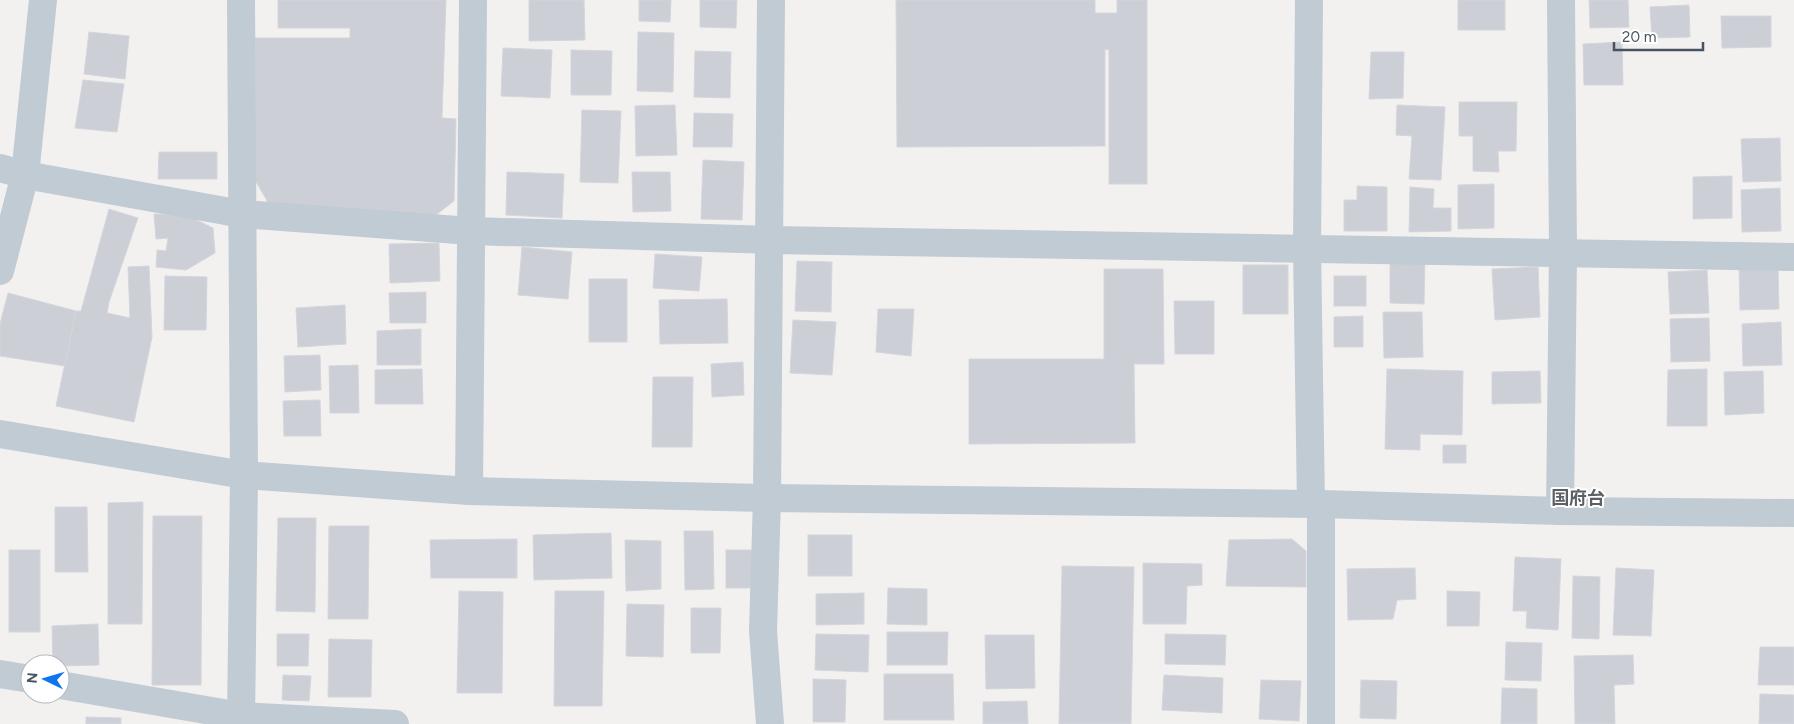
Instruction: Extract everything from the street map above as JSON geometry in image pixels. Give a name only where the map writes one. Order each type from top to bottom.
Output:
[{"type":"street","points":[[0,272],[12,171],[43,0]]},
{"type":"street","points":[[241,0],[244,475],[241,720]]},
{"type":"street","points":[[468,491],[472,0]]},
{"type":"street","points":[[770,724],[763,631],[767,498],[771,0]]},
{"type":"street","points":[[1309,0],[1307,249],[1316,504],[1320,724]]},
{"type":"street","points":[[1560,512],[1563,252],[1561,0]]},
{"type":"street","points":[[12,171],[242,214],[471,231],[770,240],[1794,257]]},
{"type":"street","points":[[0,434],[244,475],[468,491],[767,498],[1316,504],[1560,512],[1794,513]]},
{"type":"street","points":[[0,674],[20,677]]},
{"type":"street","points":[[70,686],[241,720],[395,724]]},
{"type":"building","points":[[278,0],[446,0],[442,118],[456,119],[454,201],[432,218],[269,204],[255,180],[255,38],[350,38],[350,28],[278,28]]},
{"type":"building","points":[[529,0],[584,0],[585,40],[529,41]]},
{"type":"building","points":[[639,0],[671,0],[670,22],[639,21]]},
{"type":"building","points":[[700,0],[737,0],[736,28],[700,27]]},
{"type":"building","points":[[896,0],[1095,0],[1095,13],[1117,13],[1117,0],[1147,0],[1147,184],[1109,184],[1109,50],[1105,49],[1105,146],[897,147]]},
{"type":"building","points":[[1458,0],[1505,0],[1505,30],[1458,30]]},
{"type":"building","points":[[1589,0],[1628,0],[1629,27],[1590,28]]},
{"type":"building","points":[[1689,5],[1690,37],[1652,38],[1650,7]]},
{"type":"building","points":[[1721,16],[1771,16],[1771,47],[1722,48]]},
{"type":"building","points":[[89,32],[129,36],[125,79],[84,74]]},
{"type":"building","points":[[638,32],[674,33],[673,92],[637,91]]},
{"type":"building","points":[[1622,42],[1623,85],[1584,85],[1583,44]]},
{"type":"building","points":[[503,48],[552,50],[550,98],[501,96]]},
{"type":"building","points":[[571,50],[612,51],[611,95],[571,95]]},
{"type":"building","points":[[695,51],[731,52],[730,98],[694,97]]},
{"type":"building","points":[[1371,52],[1404,52],[1403,98],[1369,99]]},
{"type":"building","points":[[83,80],[124,84],[117,132],[75,128]]},
{"type":"building","points":[[1459,102],[1517,102],[1516,151],[1498,151],[1499,172],[1473,171],[1473,136],[1459,136]]},
{"type":"building","points":[[675,105],[677,155],[636,156],[635,106]]},
{"type":"building","points":[[1397,105],[1445,107],[1441,180],[1409,179],[1412,136],[1396,135]]},
{"type":"building","points":[[582,110],[621,111],[618,183],[580,182]]},
{"type":"building","points":[[694,113],[733,114],[732,147],[693,147]]},
{"type":"building","points":[[1780,138],[1781,181],[1743,182],[1741,139]]},
{"type":"building","points":[[159,152],[217,152],[217,179],[158,179]]},
{"type":"building","points":[[703,160],[744,162],[742,220],[701,219]]},
{"type":"building","points":[[507,172],[564,174],[562,218],[506,215]]},
{"type":"building","points":[[632,172],[670,172],[671,211],[633,212]]},
{"type":"building","points":[[1732,176],[1732,218],[1693,219],[1693,177]]},
{"type":"building","points":[[1494,184],[1494,228],[1458,229],[1458,185]]},
{"type":"building","points":[[1357,186],[1387,187],[1387,231],[1344,231],[1344,200],[1357,200]]},
{"type":"building","points":[[1410,187],[1434,189],[1433,208],[1451,208],[1451,231],[1409,232]]},
{"type":"building","points":[[1780,188],[1781,231],[1742,232],[1741,190]]},
{"type":"building","points":[[109,209],[138,218],[109,302],[107,313],[130,318],[128,267],[149,266],[152,337],[134,422],[56,406],[76,311],[81,311]]},
{"type":"building","points":[[154,214],[188,216],[213,228],[215,253],[186,270],[156,267],[157,250],[166,251],[168,238],[156,239]]},
{"type":"building","points":[[439,243],[440,281],[390,283],[389,244]]},
{"type":"building","points":[[522,247],[572,252],[568,299],[518,295]]},
{"type":"building","points":[[655,254],[702,257],[699,291],[653,288]]},
{"type":"building","points":[[1390,257],[1425,257],[1424,304],[1390,303]]},
{"type":"building","points":[[797,261],[832,262],[831,312],[795,311]]},
{"type":"building","points":[[1243,265],[1288,265],[1288,314],[1243,314]]},
{"type":"building","points":[[1538,267],[1540,317],[1495,320],[1492,269]]},
{"type":"building","points":[[1739,267],[1778,267],[1779,309],[1740,310]]},
{"type":"building","points":[[1104,269],[1163,269],[1164,364],[1134,364],[1135,443],[969,444],[969,359],[1104,359]]},
{"type":"building","points":[[1707,270],[1709,313],[1670,314],[1668,272]]},
{"type":"building","points":[[165,276],[207,277],[206,330],[164,330]]},
{"type":"building","points":[[1334,276],[1366,276],[1366,306],[1334,306]]},
{"type":"building","points":[[589,279],[627,279],[627,342],[589,342]]},
{"type":"building","points":[[426,292],[426,323],[390,323],[389,293]]},
{"type":"building","points":[[8,293],[76,311],[65,366],[0,356],[0,324]]},
{"type":"building","points":[[727,299],[728,343],[660,344],[659,300]]},
{"type":"building","points":[[1174,301],[1214,301],[1214,354],[1175,354]]},
{"type":"building","points":[[345,305],[346,344],[298,347],[296,308]]},
{"type":"building","points":[[878,309],[914,309],[911,356],[876,352]]},
{"type":"building","points":[[1383,312],[1422,312],[1423,357],[1384,358]]},
{"type":"building","points":[[1363,316],[1363,347],[1334,347],[1334,317]]},
{"type":"building","points":[[1709,318],[1710,361],[1671,362],[1670,319]]},
{"type":"building","points":[[793,320],[836,322],[832,375],[790,373]]},
{"type":"building","points":[[1781,322],[1782,365],[1743,366],[1742,324]]},
{"type":"building","points":[[421,329],[421,365],[377,365],[377,331]]},
{"type":"building","points":[[320,355],[321,390],[285,392],[284,356]]},
{"type":"building","points":[[743,362],[744,395],[712,397],[711,364]]},
{"type":"building","points":[[358,365],[359,413],[330,413],[329,366]]},
{"type":"building","points":[[422,369],[423,404],[375,404],[375,370]]},
{"type":"building","points":[[1387,369],[1463,371],[1462,435],[1420,434],[1420,450],[1385,449]]},
{"type":"building","points":[[1707,369],[1707,426],[1667,426],[1668,370]]},
{"type":"building","points":[[1540,371],[1541,403],[1492,404],[1492,372]]},
{"type":"building","points":[[1763,371],[1764,413],[1725,415],[1724,372]]},
{"type":"building","points":[[653,377],[693,377],[692,447],[652,447]]},
{"type":"building","points":[[320,400],[321,436],[284,436],[283,401]]},
{"type":"building","points":[[1443,445],[1466,445],[1466,463],[1443,463]]},
{"type":"building","points":[[143,502],[142,624],[108,624],[108,503]]},
{"type":"building","points":[[55,507],[87,507],[88,572],[55,572]]},
{"type":"building","points":[[153,516],[202,516],[201,685],[152,685]]},
{"type":"building","points":[[278,518],[316,518],[315,612],[276,611]]},
{"type":"building","points":[[329,526],[369,526],[368,619],[328,619]]},
{"type":"building","points":[[684,531],[713,531],[714,589],[685,590]]},
{"type":"building","points":[[611,533],[612,578],[534,580],[533,535]]},
{"type":"building","points":[[808,535],[852,535],[852,576],[808,576]]},
{"type":"building","points":[[517,539],[517,578],[431,578],[430,540]]},
{"type":"building","points":[[1292,539],[1306,551],[1306,587],[1226,586],[1229,540]]},
{"type":"building","points":[[625,540],[661,541],[661,589],[626,591]]},
{"type":"building","points":[[9,550],[40,550],[40,632],[9,632]]},
{"type":"building","points":[[726,550],[752,550],[752,588],[726,588]]},
{"type":"building","points":[[1515,557],[1561,559],[1558,630],[1526,628],[1527,611],[1513,611]]},
{"type":"building","points":[[1143,563],[1202,564],[1202,585],[1187,586],[1186,624],[1143,624]]},
{"type":"building","points":[[1062,566],[1134,567],[1131,724],[1059,724]]},
{"type":"building","points":[[1415,568],[1416,599],[1397,600],[1393,619],[1348,620],[1347,569]]},
{"type":"building","points":[[1616,568],[1654,570],[1651,636],[1613,635]]},
{"type":"building","points":[[1573,576],[1600,577],[1599,639],[1572,638]]},
{"type":"building","points":[[888,588],[927,589],[927,625],[887,624]]},
{"type":"building","points":[[459,591],[503,592],[502,693],[457,693]]},
{"type":"building","points":[[555,591],[604,591],[602,706],[554,706]]},
{"type":"building","points":[[1447,591],[1480,592],[1479,626],[1447,626]]},
{"type":"building","points":[[864,593],[864,624],[816,625],[816,594]]},
{"type":"building","points":[[627,604],[664,605],[663,657],[626,656]]},
{"type":"building","points":[[691,608],[721,608],[720,653],[691,653]]},
{"type":"building","points":[[98,624],[99,665],[70,666],[70,654],[53,654],[52,626]]},
{"type":"building","points":[[887,632],[948,632],[947,665],[887,665]]},
{"type":"building","points":[[277,634],[309,634],[308,666],[277,666]]},
{"type":"building","points":[[816,634],[869,635],[868,672],[815,670]]},
{"type":"building","points":[[1165,634],[1226,635],[1225,665],[1165,664]]},
{"type":"building","points":[[985,635],[1034,635],[1035,688],[986,689]]},
{"type":"building","points":[[329,639],[372,640],[371,697],[328,697]]},
{"type":"building","points":[[1506,642],[1542,643],[1541,681],[1505,680]]},
{"type":"building","points":[[1760,647],[1794,647],[1794,685],[1758,685]]},
{"type":"building","points":[[1633,655],[1634,684],[1614,685],[1615,724],[1575,724],[1574,656]]},
{"type":"building","points":[[884,674],[953,674],[954,720],[884,720]]},
{"type":"building","points":[[283,675],[311,676],[309,701],[282,700]]},
{"type":"building","points":[[1164,675],[1223,678],[1222,713],[1162,710]]},
{"type":"building","points":[[813,679],[846,680],[845,722],[813,722]]},
{"type":"building","points":[[1261,680],[1301,681],[1299,721],[1259,719]]},
{"type":"building","points":[[1361,680],[1397,681],[1396,719],[1360,718]]},
{"type":"building","points":[[1502,688],[1537,689],[1537,724],[1501,724]]},
{"type":"building","points":[[1760,694],[1794,695],[1794,724],[1759,724]]},
{"type":"building","points":[[1027,701],[1028,724],[983,724],[983,702]]},
{"type":"building","points":[[86,717],[121,718],[121,724],[86,724]]},
{"type":"district","name":"国府台","points":[[1578,498]]}]
